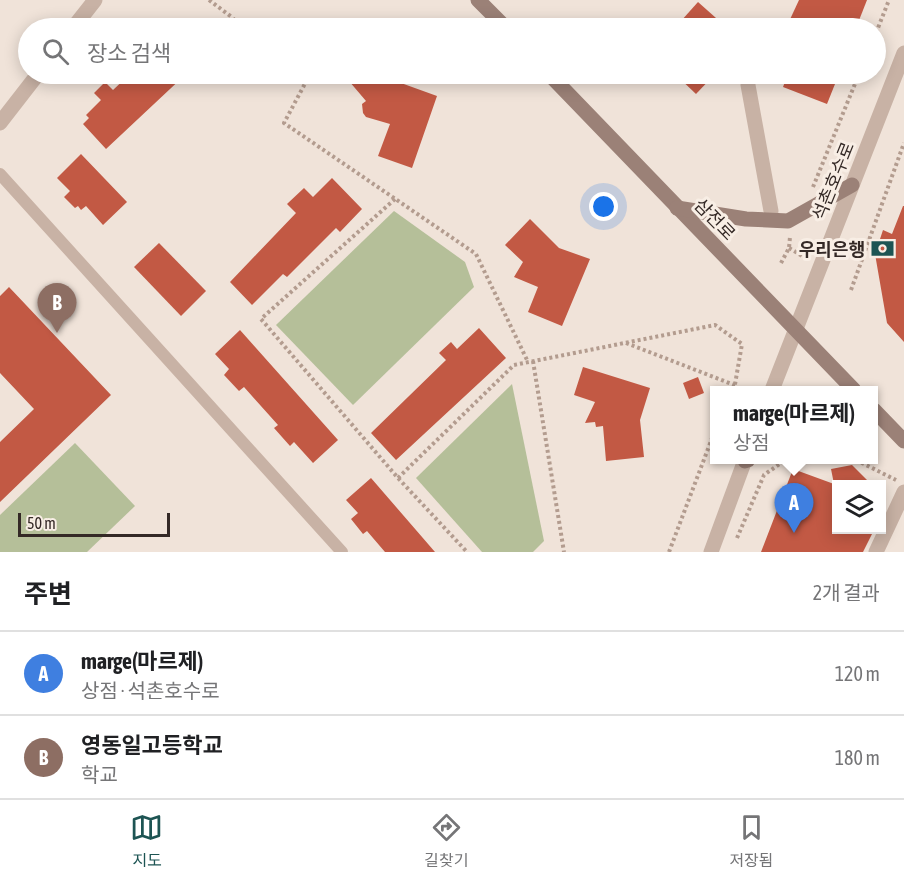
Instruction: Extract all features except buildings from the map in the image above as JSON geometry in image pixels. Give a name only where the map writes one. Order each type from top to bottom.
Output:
[{"type":"main road","points":[[478,0],[496,18]]},
{"type":"main road","name":"삼전로","points":[[559,84],[794,331],[850,386]]},
{"type":"main road","points":[[677,208],[746,219],[788,221],[852,185]]},
{"type":"main road","points":[[878,415],[904,441]]},
{"type":"main road","points":[[878,428],[891,428]]},
{"type":"street","points":[[81,18],[95,0]]},
{"type":"street","name":"석촌호수로","points":[[773,386],[904,53]]},
{"type":"street","points":[[0,123],[30,84]]},
{"type":"street","points":[[748,85],[771,211]]},
{"type":"street","points":[[711,552],[744,464]]},
{"type":"street","points":[[876,552],[902,487]]},
{"type":"lane","points":[[0,174],[342,552]]},
{"type":"path","points":[[209,0],[233,18]]},
{"type":"path","points":[[882,18],[889,0]]},
{"type":"path","points":[[305,84],[284,123],[476,254],[531,361],[564,552]]},
{"type":"path","points":[[810,195],[855,84]]},
{"type":"path","points":[[851,290],[904,143]]},
{"type":"path","points":[[395,199],[261,320],[398,478],[466,552]]},
{"type":"path","points":[[781,263],[789,248],[790,237]]},
{"type":"path","points":[[789,248],[804,257]]},
{"type":"path","points":[[398,478],[514,365],[716,325],[742,344],[736,386]]},
{"type":"path","points":[[625,343],[731,386]]},
{"type":"path","points":[[669,552],[710,444]]},
{"type":"path","points":[[735,542],[764,475],[778,464]]},
{"type":"path","points":[[864,464],[902,487]]},
{"type":"green space","points":[[394,211],[465,262],[474,287],[353,405],[276,325]]},
{"type":"green space","points":[[512,384],[544,541],[533,552],[482,552],[416,478]]},
{"type":"green space","points":[[75,443],[135,506],[87,552],[0,552],[0,515]]},
{"type":"place","name":"우리은행","points":[[883,249]]},
{"type":"place","name":"영동일고등학교","points":[[57,333]]},
{"type":"place","name":"marge(마르제)","points":[[794,533]]}]
